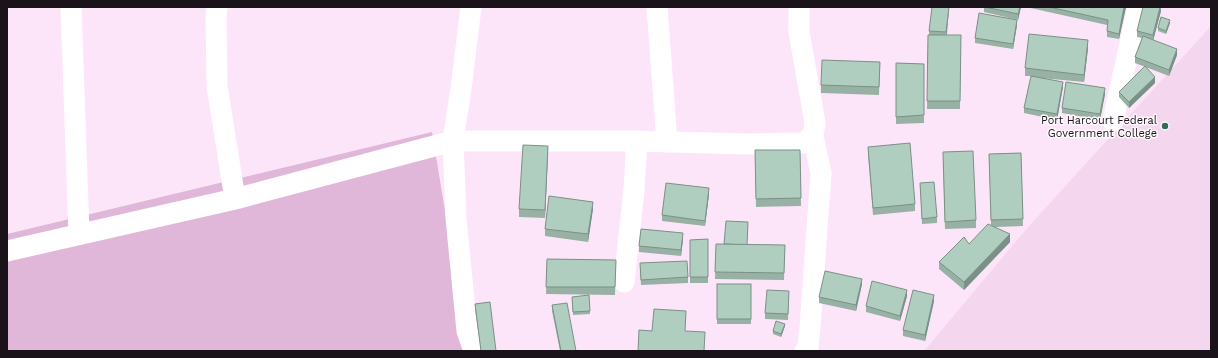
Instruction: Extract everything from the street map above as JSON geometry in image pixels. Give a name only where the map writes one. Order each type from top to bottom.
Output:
[{"type":"street","points":[[71,7],[79,234]]},
{"type":"street","points":[[217,7],[217,86],[235,199]]},
{"type":"street","points":[[471,7],[453,141],[456,218],[467,331],[474,351]]},
{"type":"street","points":[[657,7],[667,142]]},
{"type":"street","points":[[799,7],[799,32],[815,123],[813,136],[821,172],[810,327],[808,347],[805,351]]},
{"type":"street","points":[[1113,121],[1138,7]]},
{"type":"street","points":[[7,252],[79,234],[235,199],[453,141],[637,141],[748,144],[803,142],[813,136]]},
{"type":"street","points":[[624,282],[634,190],[637,141]]},
{"type":"shaded area","name":"Port Harcourt Federal Government College","points":[[1211,26],[1211,351],[924,351],[1029,226]]},
{"type":"shaded area","points":[[432,132],[468,351],[7,351],[7,234]]},
{"type":"building","points":[[932,7],[949,7],[946,32],[929,31]]},
{"type":"building","points":[[985,7],[1020,7],[1018,14]]},
{"type":"building","points":[[1049,7],[1124,7],[1119,34],[1107,31],[1108,20]]},
{"type":"building","points":[[1143,7],[1160,7],[1153,35],[1137,31]]},
{"type":"building","points":[[979,13],[1017,20],[1013,44],[975,38]]},
{"type":"building","points":[[1161,17],[1170,20],[1166,31],[1158,28]]},
{"type":"building","points":[[1029,34],[1088,40],[1084,75],[1025,68]]},
{"type":"building","points":[[928,35],[961,35],[960,101],[927,101]]},
{"type":"building","points":[[1143,36],[1177,49],[1169,70],[1135,57]]},
{"type":"building","points":[[822,60],[880,62],[879,87],[821,85]]},
{"type":"building","points":[[896,63],[924,64],[924,115],[896,117]]},
{"type":"building","points":[[1145,66],[1155,77],[1129,102],[1119,92]]},
{"type":"building","points":[[1031,76],[1063,82],[1057,114],[1024,108]]},
{"type":"building","points":[[1066,82],[1105,88],[1100,114],[1062,108]]},
{"type":"building","points":[[910,143],[915,204],[873,208],[868,147]]},
{"type":"building","points":[[523,145],[548,146],[545,210],[519,209]]},
{"type":"building","points":[[755,150],[800,150],[801,198],[756,199]]},
{"type":"building","points":[[973,151],[976,220],[945,222],[943,152]]},
{"type":"building","points":[[1021,153],[1023,219],[991,220],[989,154]]},
{"type":"building","points":[[934,182],[937,217],[922,219],[920,183]]},
{"type":"building","points":[[666,183],[709,188],[705,221],[662,215]]},
{"type":"building","points":[[549,196],[593,202],[588,234],[545,229]]},
{"type":"building","points":[[726,221],[748,222],[747,245],[724,244]]},
{"type":"building","points":[[988,224],[1010,234],[964,282],[939,262],[964,237],[969,244]]},
{"type":"building","points":[[641,229],[683,233],[681,250],[639,246]]},
{"type":"building","points":[[708,239],[708,277],[690,277],[690,240]]},
{"type":"building","points":[[716,244],[785,245],[784,273],[715,272]]},
{"type":"building","points":[[547,259],[616,260],[615,287],[546,287]]},
{"type":"building","points":[[687,261],[688,277],[641,280],[640,263]]},
{"type":"building","points":[[825,271],[862,279],[856,305],[819,297]]},
{"type":"building","points":[[872,281],[907,290],[900,316],[866,306]]},
{"type":"building","points":[[717,284],[751,284],[751,319],[717,319]]},
{"type":"building","points":[[767,290],[789,291],[788,314],[765,313]]},
{"type":"building","points":[[913,290],[934,295],[925,335],[903,330]]},
{"type":"building","points":[[589,295],[590,311],[573,312],[572,297]]},
{"type":"building","points":[[490,302],[496,351],[481,351],[475,304]]},
{"type":"building","points":[[567,303],[576,351],[561,351],[552,305]]},
{"type":"building","points":[[654,309],[686,311],[685,331],[705,332],[704,351],[638,351],[639,330],[652,331]]},
{"type":"building","points":[[776,321],[785,324],[781,334],[773,331]]},
{"type":"place","name":"Port Harcourt Federal Government College","points":[[1165,126]]}]
